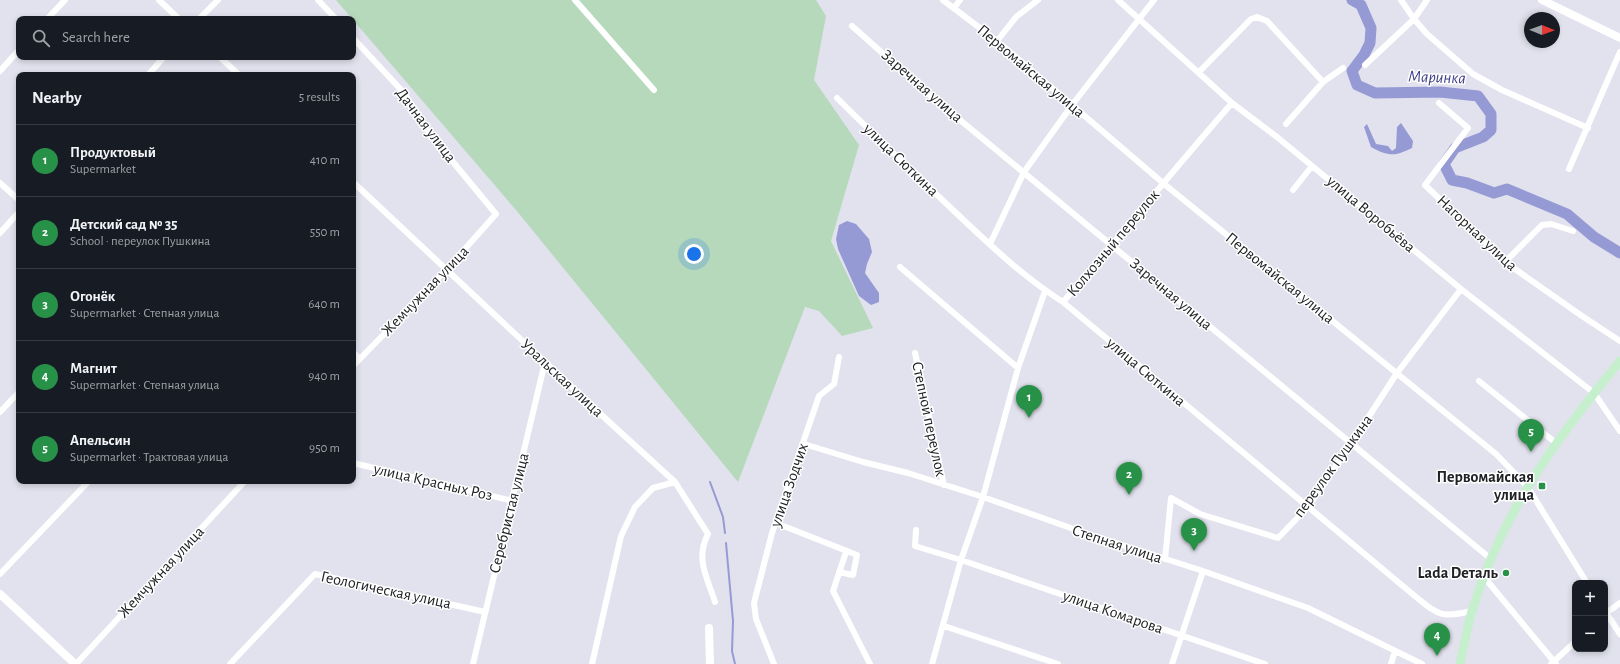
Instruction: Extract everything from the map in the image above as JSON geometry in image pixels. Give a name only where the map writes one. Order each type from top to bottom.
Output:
[{"type":"main road","points":[[1460,664],[1472,611],[1484,577],[1505,528],[1527,486],[1556,443],[1620,361]]},
{"type":"street","points":[[50,16],[65,0]]},
{"type":"street","points":[[159,0],[176,16]]},
{"type":"street","points":[[203,16],[218,0]]},
{"type":"street","points":[[318,0],[333,16]]},
{"type":"street","points":[[575,0],[654,90]]},
{"type":"street","name":"Первомайская улица","points":[[944,0],[997,41],[1163,183],[1496,454],[1527,486],[1586,580]]},
{"type":"street","points":[[954,8],[960,0]]},
{"type":"street","points":[[997,41],[1016,18],[1038,0]]},
{"type":"street","name":"улица Воробьёва","points":[[1118,0],[1232,103],[1312,166],[1461,289],[1594,393],[1620,430]]},
{"type":"street","points":[[990,244],[1024,172],[1072,105],[1154,0]]},
{"type":"street","points":[[1401,0],[1414,19],[1427,34],[1473,74],[1502,90],[1588,128]]},
{"type":"street","points":[[1365,65],[1414,19],[1427,0]]},
{"type":"street","points":[[1542,0],[1620,38]]},
{"type":"street","points":[[1199,72],[1251,19],[1257,17],[1267,21],[1323,82]]},
{"type":"street","name":"Заречная улица","points":[[852,26],[926,91],[1491,560]]},
{"type":"street","name":"Дачная улица","points":[[356,41],[404,93],[429,133],[496,214]]},
{"type":"street","points":[[1570,169],[1620,52]]},
{"type":"street","points":[[0,71],[16,53]]},
{"type":"street","points":[[151,72],[161,60]]},
{"type":"street","points":[[223,60],[236,72]]},
{"type":"street","points":[[1286,124],[1323,82],[1343,68]]},
{"type":"street","name":"улица Сюткина","points":[[837,98],[884,145],[990,244],[1045,291],[1063,302],[1436,613],[1451,616],[1472,611]]},
{"type":"street","name":"Колхозный переулок","points":[[1063,302],[1232,103]]},
{"type":"street","name":"Нагорная улица","points":[[1439,103],[1468,128],[1425,185],[1505,262],[1582,316],[1620,340]]},
{"type":"street","points":[[1293,190],[1312,166]]},
{"type":"street","points":[[0,183],[16,197]]},
{"type":"street","name":"Уральская улица","points":[[356,185],[624,436],[676,482],[708,534],[702,544],[702,562],[715,602]]},
{"type":"street","name":"Жемчужная улица","points":[[356,363],[447,270],[496,214]]},
{"type":"street","points":[[0,233],[16,215]]},
{"type":"street","points":[[1505,262],[1542,225],[1551,224],[1573,231]]},
{"type":"street","points":[[900,267],[1018,368]]},
{"type":"street","name":"переулок Пушкина","points":[[1165,559],[1171,498],[1200,514],[1278,538],[1308,506],[1397,374],[1461,289]]},
{"type":"street","points":[[932,664],[944,626],[961,560],[983,497],[1018,368],[1045,291]]},
{"type":"street","name":"Степной переулок","points":[[915,353],[944,485]]},
{"type":"street","points":[[356,355],[360,359]]},
{"type":"street","name":"улица Зодчих","points":[[774,664],[756,619],[754,603],[776,523],[819,396],[834,384],[839,357]]},
{"type":"street","name":"Серебристая улица","points":[[473,664],[545,362]]},
{"type":"street","points":[[1479,381],[1556,443]]},
{"type":"street","points":[[0,412],[16,395]]},
{"type":"street","name":"Степная улица","points":[[804,444],[983,497],[1084,533],[1202,571],[1308,608],[1422,664]]},
{"type":"street","name":"улица Красных Роз","points":[[356,464],[513,501]]},
{"type":"street","points":[[592,664],[621,536],[635,507],[653,488],[676,482]]},
{"type":"street","points":[[0,574],[86,484]]},
{"type":"street","name":"Жемчужная улица","points":[[76,664],[242,484]]},
{"type":"street","points":[[776,523],[857,556],[853,575],[839,572]]},
{"type":"street","name":"улица Комарова","points":[[916,530],[915,546],[961,560],[1265,664]]},
{"type":"street","points":[[846,552],[833,591],[870,664]]},
{"type":"street","points":[[1172,664],[1202,571]]},
{"type":"street","name":"Геологическая улица","points":[[230,664],[315,574],[485,612]]},
{"type":"street","points":[[1484,577],[1554,663],[1572,645]]},
{"type":"street","points":[[0,594],[76,664]]},
{"type":"street","points":[[1608,611],[1620,603]]},
{"type":"street","points":[[1607,616],[1620,634]]},
{"type":"street","points":[[944,626],[1058,664]]},
{"type":"street","points":[[709,628],[710,664]]},
{"type":"street","points":[[1391,664],[1395,651]]},
{"type":"green space","points":[[336,0],[816,0],[826,16],[814,80],[859,145],[831,241],[873,328],[842,336],[819,311],[805,307],[738,482],[516,210],[356,23],[356,16],[350,16]]},
{"type":"water","points":[[1401,123],[1413,141],[1412,148],[1396,154],[1387,154],[1371,147],[1364,127],[1367,124],[1376,144],[1388,146],[1392,151],[1396,148],[1397,127]]},
{"type":"water","points":[[847,221],[856,224],[869,239],[872,252],[865,273],[879,293],[879,302],[871,305],[859,296],[838,249],[836,239],[839,225]]},
{"type":"waterway","name":"Маринка","points":[[1352,0],[1361,5],[1371,28],[1370,43],[1364,55],[1352,71],[1357,85],[1375,93],[1440,92],[1478,96],[1491,114],[1491,130],[1483,137],[1455,148],[1444,164],[1452,180],[1467,183],[1494,193],[1507,189],[1567,214],[1594,237],[1620,253]]},
{"type":"waterway","points":[[710,482],[723,517],[725,533]]},
{"type":"waterway","points":[[726,543],[733,621],[732,651],[735,664]]},
{"type":"place","name":"Продуктовый","points":[[1029,418]]},
{"type":"place","name":"Апельсин","points":[[1531,452]]},
{"type":"place","name":"Первомайская улица","points":[[1542,486]]},
{"type":"place","name":"Детский сад № 35","points":[[1129,495]]},
{"type":"place","name":"Огонёк","points":[[1194,551]]},
{"type":"place","name":"Lada Dеталь","points":[[1506,573]]},
{"type":"place","name":"Магнит","points":[[1437,656]]}]
